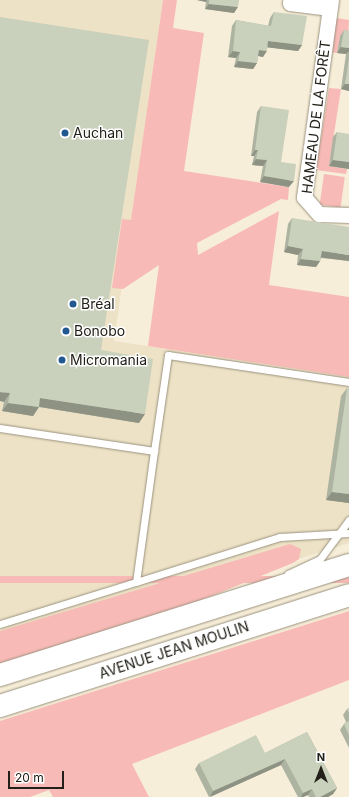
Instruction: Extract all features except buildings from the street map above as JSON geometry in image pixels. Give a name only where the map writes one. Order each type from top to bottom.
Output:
[{"type":"main road","name":"AVENUE JEAN MOULIN","points":[[0,675],[349,565]]},
{"type":"main road","name":"AVENUE JEAN MOULIN","points":[[0,706],[349,595]]},
{"type":"street","name":"HAMEAU DE LA FORÊT","points":[[290,0],[290,3],[330,4],[304,197],[319,214],[349,215]]},
{"type":"lane","points":[[136,582],[168,356],[349,382]]},
{"type":"lane","points":[[0,428],[154,451]]},
{"type":"lane","points":[[215,607],[320,559],[341,536],[349,520]]},
{"type":"lane","points":[[0,624],[280,537],[341,536],[349,533]]},
{"type":"shaded area","points":[[0,0],[163,0],[114,341],[349,377],[349,543],[0,654]]},
{"type":"shaded area","points":[[163,0],[177,0],[173,28],[204,33],[184,171],[289,187],[288,200],[281,199],[197,243],[198,255],[279,211],[269,285],[349,297],[349,377],[148,346],[159,265],[123,289],[112,288],[122,219],[131,220]]},
{"type":"shaded area","points":[[336,18],[349,20],[348,37],[340,36],[337,53],[331,52]]},
{"type":"shaded area","points":[[329,88],[341,89],[329,166],[347,169],[346,174],[316,170]]},
{"type":"shaded area","points":[[324,174],[345,177],[340,208],[320,205]]},
{"type":"shaded area","points":[[290,544],[301,549],[299,559],[293,563],[172,612],[0,665],[0,631]]},
{"type":"shaded area","points":[[0,576],[349,576],[349,583],[0,583]]},
{"type":"shaded area","points":[[349,611],[349,680],[132,764],[149,797],[53,797],[49,790],[30,797],[0,797],[0,721]]},
{"type":"place","name":"Auchan","points":[[65,133]]},
{"type":"place","name":"Bréal","points":[[73,304]]},
{"type":"place","name":"Bonobo","points":[[66,331]]},
{"type":"place","name":"Micromania","points":[[62,360]]}]
